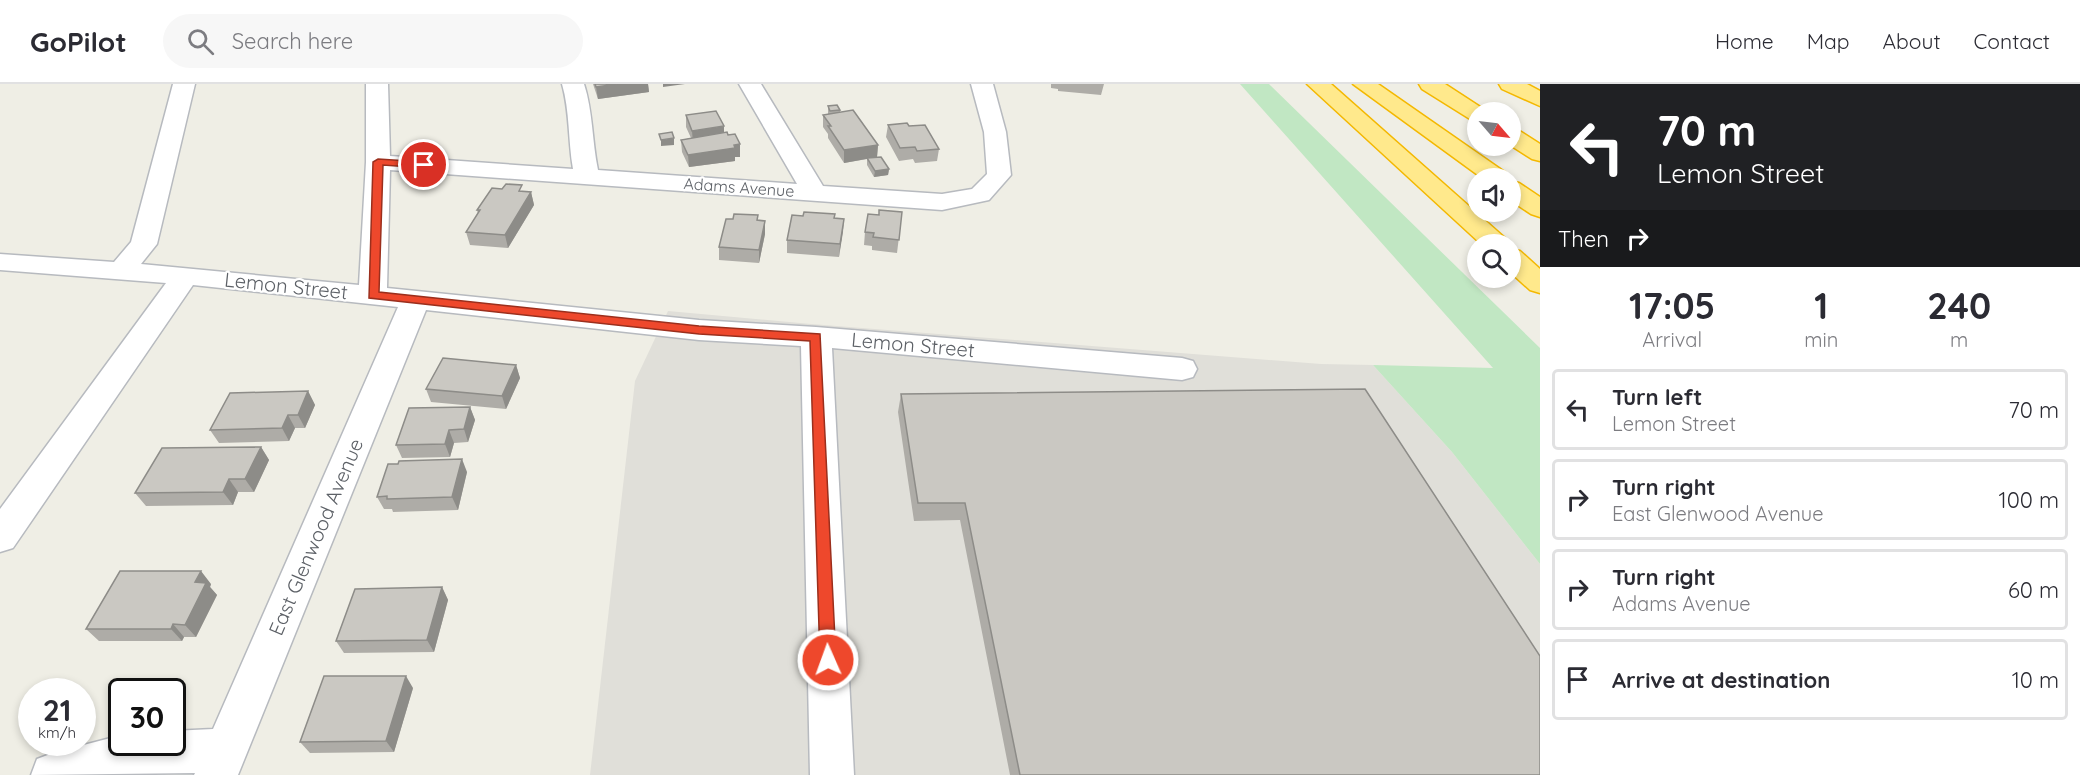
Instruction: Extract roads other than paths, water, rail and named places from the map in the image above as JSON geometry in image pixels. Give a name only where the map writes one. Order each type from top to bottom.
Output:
[{"type":"highway","points":[[1318,84],[1485,234]]},
{"type":"highway","points":[[1364,84],[1483,168]]},
{"type":"highway","points":[[1430,84],[1467,107]]},
{"type":"highway","points":[[1510,84],[1540,99]]},
{"type":"highway","points":[[1521,142],[1540,154]]},
{"type":"highway","points":[[1521,196],[1540,209]]},
{"type":"highway","points":[[1521,267],[1540,284]]},
{"type":"street","points":[[120,272],[144,244],[184,84]]},
{"type":"street","points":[[373,295],[378,162],[377,84]]},
{"type":"street","points":[[573,84],[577,97],[580,141],[587,176]]},
{"type":"street","points":[[750,84],[814,192]]},
{"type":"street","name":"Adams Avenue","points":[[378,162],[942,202],[980,195],[999,175],[995,132],[982,84]]},
{"type":"street","name":"Lemon Street","points":[[0,262],[185,276],[699,330],[816,337],[1182,369]]},
{"type":"street","points":[[0,537],[185,276]]},
{"type":"street","name":"East Glenwood Avenue","points":[[221,763],[416,300]]},
{"type":"street","points":[[816,337],[832,775]]},
{"type":"street","points":[[53,775],[133,754],[221,763]]}]
